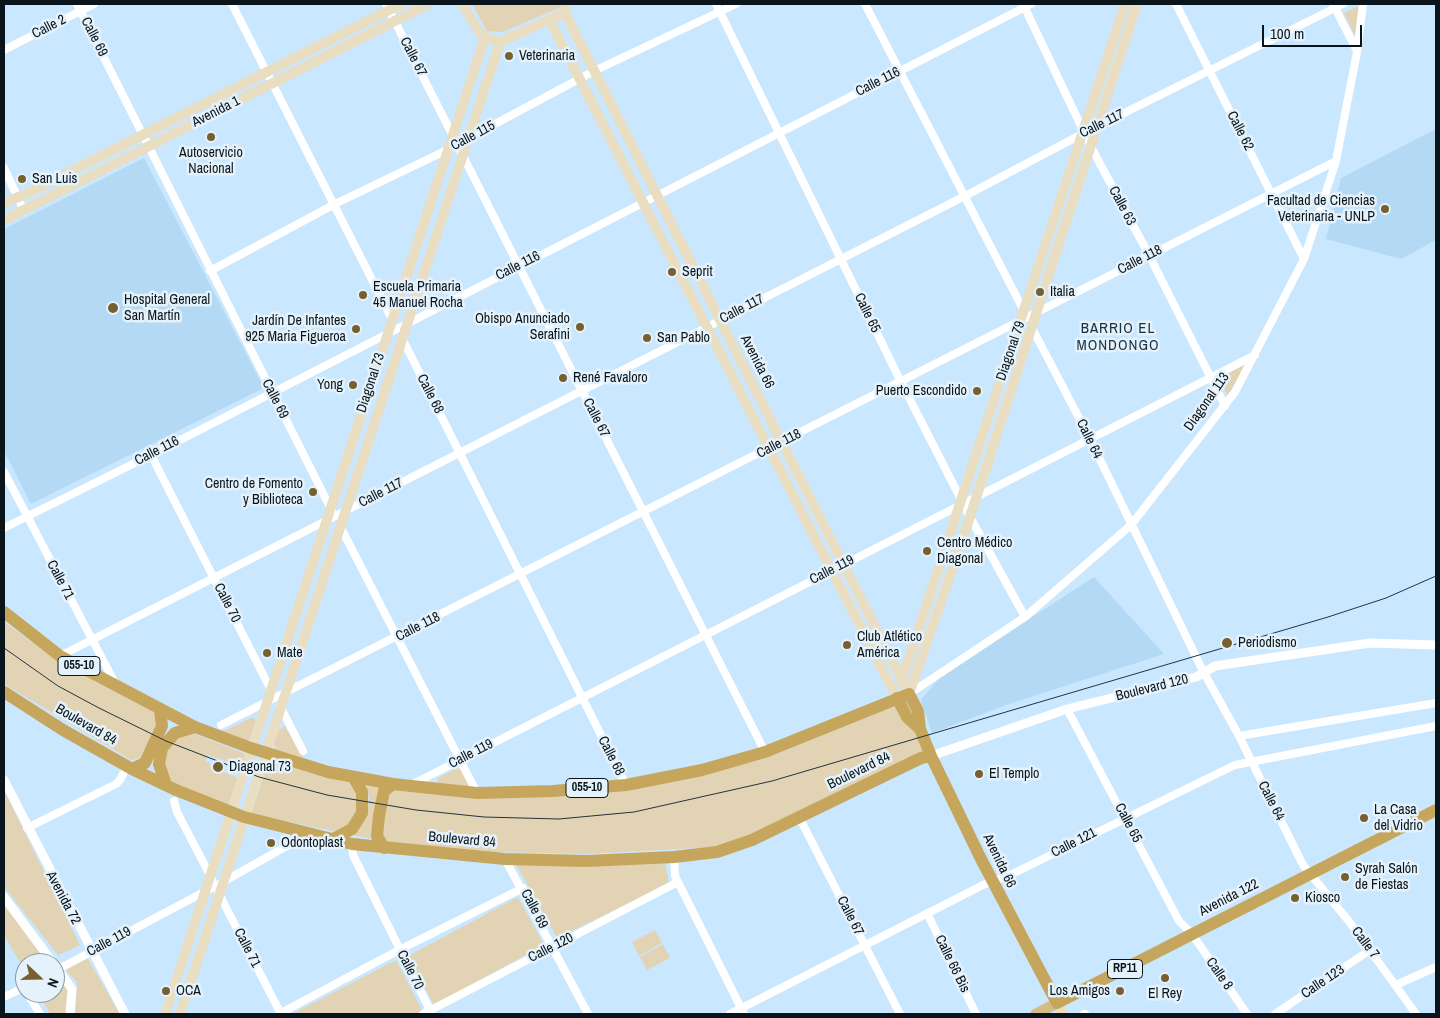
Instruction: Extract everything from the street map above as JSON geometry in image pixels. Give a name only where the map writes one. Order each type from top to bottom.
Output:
[{"type":"highway","name":"055-10","points":[[4,612],[60,656],[195,727],[266,753],[354,778],[477,793],[553,791],[626,785],[702,770],[765,752],[903,696]]},
{"type":"highway","name":"Boulevard 84","points":[[4,692],[63,730],[129,767],[166,786],[244,817],[352,844],[506,859],[586,860],[674,857],[717,852],[752,840],[921,758],[932,756]]},
{"type":"highway","name":"Avenida 66","points":[[903,696],[907,717],[920,728],[992,882],[1060,1009]]},
{"type":"highway","points":[[129,767],[145,763],[162,726],[160,710]]},
{"type":"highway","points":[[166,786],[159,764],[162,748],[175,733],[195,727]]},
{"type":"highway","points":[[333,839],[352,829],[362,813],[362,792],[354,778]]},
{"type":"highway","points":[[384,848],[377,836],[379,816],[384,792],[393,784]]},
{"type":"highway","name":"Avenida 122","points":[[1060,1009],[1192,934],[1312,875],[1436,810]]},
{"type":"main road","name":"Avenida 1","points":[[4,203],[26,194],[266,72],[388,7],[401,4]]},
{"type":"main road","name":"Avenida 1","points":[[4,220],[428,4]]},
{"type":"main road","points":[[462,4],[477,30],[485,38],[500,42],[549,19],[565,8]]},
{"type":"main road","name":"Diagonal 79","points":[[903,696],[902,679],[1024,317],[1125,4]]},
{"type":"main road","name":"Diagonal 79","points":[[903,696],[970,517],[1137,4]]},
{"type":"main road","name":"Avenida 66","points":[[565,8],[594,71],[719,321],[902,679]]},
{"type":"main road","name":"Avenida 66","points":[[549,19],[832,570],[903,696]]},
{"type":"main road","name":"Diagonal 73","points":[[165,1014],[251,748],[392,327],[485,38]]},
{"type":"main road","name":"Diagonal 73","points":[[180,1014],[218,887],[266,753],[280,700],[346,510],[463,145],[500,42]]},
{"type":"main road","name":"Avenida 122","points":[[1036,1014],[1060,1009]]},
{"type":"street","name":"Calle 2","points":[[4,50],[79,7],[94,4]]},
{"type":"street","name":"Calle 68","points":[[232,4],[335,204],[392,327],[402,338],[626,785]]},
{"type":"street","name":"Calle 65","points":[[716,4],[961,503],[1025,617]]},
{"type":"street","name":"Calle 115","points":[[210,271],[335,204],[448,150],[463,145],[594,71],[736,4]]},
{"type":"street","name":"Calle 64","points":[[865,4],[965,196],[1024,317],[1032,328],[1090,439],[1203,671],[1240,736],[1250,761],[1303,865],[1312,875]]},
{"type":"street","name":"Calle 62","points":[[1176,4],[1304,259]]},
{"type":"street","name":"Calle 117","points":[[60,656],[330,515],[346,510],[459,453],[965,196],[1097,126],[1210,72],[1334,6],[1343,4]]},
{"type":"street","name":"Diagonal 113","points":[[903,696],[1025,617],[1131,525],[1226,406],[1255,355],[1304,259],[1336,161],[1357,52],[1363,4]]},
{"type":"street","name":"Calle 116","points":[[4,528],[151,455],[392,327],[407,323],[1026,5]]},
{"type":"street","name":"Calle 63","points":[[1026,5],[1084,133],[1226,406]]},
{"type":"street","points":[[1334,6],[1357,52]]},
{"type":"street","name":"Calle 69","points":[[79,7],[271,392],[330,515],[340,527],[477,793]]},
{"type":"street","name":"Calle 67","points":[[388,7],[453,134],[463,145],[519,266],[765,752]]},
{"type":"street","name":"Calle 118","points":[[221,725],[266,704],[280,700],[397,638],[901,382],[1024,317],[1336,161]]},
{"type":"street","points":[[4,168],[24,210]]},
{"type":"street","name":"Calle 119","points":[[409,786],[961,503],[1255,355]]},
{"type":"street","name":"Calle 70","points":[[151,455],[271,689],[280,700],[303,751]]},
{"type":"street","name":"Calle 71","points":[[4,472],[117,687]]},
{"type":"street","name":"Boulevard 120","points":[[932,756],[1067,709],[1196,677],[1214,666],[1370,643],[1436,645]]},
{"type":"street","points":[[1240,736],[1436,703]]},
{"type":"street","name":"Calle 65","points":[[1067,709],[1179,921],[1192,934]]},
{"type":"street","name":"Calle 121","points":[[730,1014],[743,1011],[927,913],[1012,874],[1125,817],[1235,765],[1436,726]]},
{"type":"street","points":[[27,828],[116,784],[129,767]]},
{"type":"street","name":"Avenida 72","points":[[4,780],[124,1014]]},
{"type":"street","name":"Calle 71","points":[[174,801],[177,812],[210,876],[218,887],[280,1014]]},
{"type":"street","name":"Calle 67","points":[[800,817],[900,1014]]},
{"type":"street","name":"Calle 119","points":[[65,963],[91,952],[204,892],[218,887],[294,842]]},
{"type":"street","name":"Calle 70","points":[[352,844],[353,855],[428,1013]]},
{"type":"street","points":[[674,857],[673,870],[678,882],[743,1011]]},
{"type":"street","name":"Calle 69","points":[[506,859],[554,946],[588,1014]]},
{"type":"street","name":"Calle 7","points":[[1312,875],[1370,950],[1416,1014]]},
{"type":"street","name":"Calle 120","points":[[428,1013],[678,882]]},
{"type":"street","points":[[280,1014],[399,950],[523,888]]},
{"type":"street","points":[[4,897],[45,953]]},
{"type":"street","name":"Calle 66 Bis","points":[[927,913],[976,1014]]},
{"type":"street","name":"Calle 8","points":[[1192,934],[1247,1014]]},
{"type":"street","name":"Calle 123","points":[[1275,1014],[1370,950]]},
{"type":"street","points":[[1396,985],[1436,967]]},
{"type":"street","points":[[65,980],[72,989],[70,1014]]},
{"type":"street","points":[[33,1003],[40,1014]]},
{"type":"shaded area","points":[[472,4],[562,4],[561,7],[503,32],[487,31]]},
{"type":"shaded area","points":[[1359,6],[1355,36],[1344,13]]},
{"type":"shaded area","name":"Facultad de Ciencias Veterinaria - UNLP","points":[[1436,129],[1436,240],[1401,259],[1326,239],[1341,178]]},
{"type":"shaded area","name":"Hospital General San Martín","points":[[144,158],[264,388],[31,504],[4,451],[4,229]]},
{"type":"shaded area","points":[[1246,364],[1228,396],[1219,378]]},
{"type":"shaded area","points":[[1094,577],[1164,654],[1009,704],[932,733],[921,700],[941,676]]},
{"type":"shaded area","points":[[4,622],[57,660],[156,713],[159,722],[141,758],[131,760],[4,684]]},
{"type":"shaded area","points":[[895,706],[916,733],[924,751],[748,836],[715,847],[585,854],[495,852],[386,842],[381,839],[385,796],[393,789],[457,796],[701,774],[761,760]]},
{"type":"shaded area","points":[[253,717],[257,722],[253,737],[247,741],[217,730],[224,731]]},
{"type":"shaded area","points":[[285,726],[305,759],[277,750],[273,744],[277,731]]},
{"type":"shaded area","points":[[184,734],[195,734],[246,754],[241,766],[208,755],[205,761],[210,763],[210,766],[238,778],[228,807],[173,782],[165,772],[164,757],[168,746]]},
{"type":"shaded area","points":[[269,760],[348,779],[357,790],[359,804],[354,820],[341,830],[333,831],[251,814]]},
{"type":"shaded area","points":[[457,768],[462,770],[471,787],[437,783],[438,778]]},
{"type":"shaded area","points":[[364,783],[382,787],[375,839],[352,835],[365,818],[368,808],[369,797]]},
{"type":"shaded area","points":[[4,790],[80,945],[62,953],[56,953],[4,887]]},
{"type":"shaded area","points":[[665,861],[669,884],[557,938],[516,864]]},
{"type":"shaded area","points":[[518,897],[544,945],[434,1005],[408,956]]},
{"type":"shaded area","points":[[4,902],[41,953],[15,954],[4,935]]},
{"type":"shaded area","points":[[655,930],[662,943],[639,956],[632,942]]},
{"type":"shaded area","points":[[663,944],[670,958],[647,970],[640,957]]},
{"type":"shaded area","points":[[86,956],[120,1014],[75,1014],[77,982],[65,969],[65,966]]},
{"type":"shaded area","points":[[396,960],[423,1012],[419,1014],[292,1014]]},
{"type":"shaded area","points":[[65,985],[68,989],[67,1014],[50,1014],[44,1003],[65,1003]]},
{"type":"tram line","points":[[4,648],[58,686],[99,708],[166,741],[259,777],[327,795],[416,810],[484,817],[559,819],[634,812],[772,781],[1328,617],[1386,598],[1436,576]]},
{"type":"place","name":"Veterinaria","points":[[509,56]]},
{"type":"place","name":"Autoservicio Nacional","points":[[211,137]]},
{"type":"place","name":"San Luis","points":[[22,179]]},
{"type":"place","name":"Facultad de Ciencias Veterinaria - UNLP","points":[[1385,209]]},
{"type":"place","name":"Seprit","points":[[672,272]]},
{"type":"place","name":"Italia","points":[[1040,292]]},
{"type":"place","name":"Escuela Primaria 45 Manuel Rocha","points":[[363,295]]},
{"type":"place","name":"Hospital General San Martín","points":[[113,308]]},
{"type":"place","name":"Obispo Anunciado Serafini","points":[[580,327]]},
{"type":"place","name":"Jardín De Infantes 925 Maria Figueroa","points":[[356,329]]},
{"type":"place","name":"San Pablo","points":[[647,338]]},
{"type":"place","name":"René Favaloro","points":[[563,378]]},
{"type":"place","name":"Yong","points":[[353,385]]},
{"type":"place","name":"Puerto Escondido","points":[[977,391]]},
{"type":"place","name":"Centro de Fomento y Biblioteca","points":[[313,492]]},
{"type":"place","name":"Centro Médico Diagonal","points":[[927,551]]},
{"type":"place","name":"Periodismo","points":[[1227,643]]},
{"type":"place","name":"Club Atlético América","points":[[847,645]]},
{"type":"place","name":"Mate","points":[[267,653]]},
{"type":"place","name":"Diagonal 73","points":[[218,767]]},
{"type":"place","name":"El Templo","points":[[979,774]]},
{"type":"place","name":"La Casa del Vidrio","points":[[1364,818]]},
{"type":"place","name":"Odontoplast","points":[[271,843]]},
{"type":"place","name":"Syrah Salón de Fiestas","points":[[1345,877]]},
{"type":"place","name":"Kiosco","points":[[1295,898]]},
{"type":"place","name":"El Rey","points":[[1165,978]]},
{"type":"place","name":"OCA","points":[[166,991]]},
{"type":"place","name":"Los Amigos","points":[[1120,991]]},
{"type":"district","name":"BARRIO EL MONDONGO","points":[[1118,338]]}]
